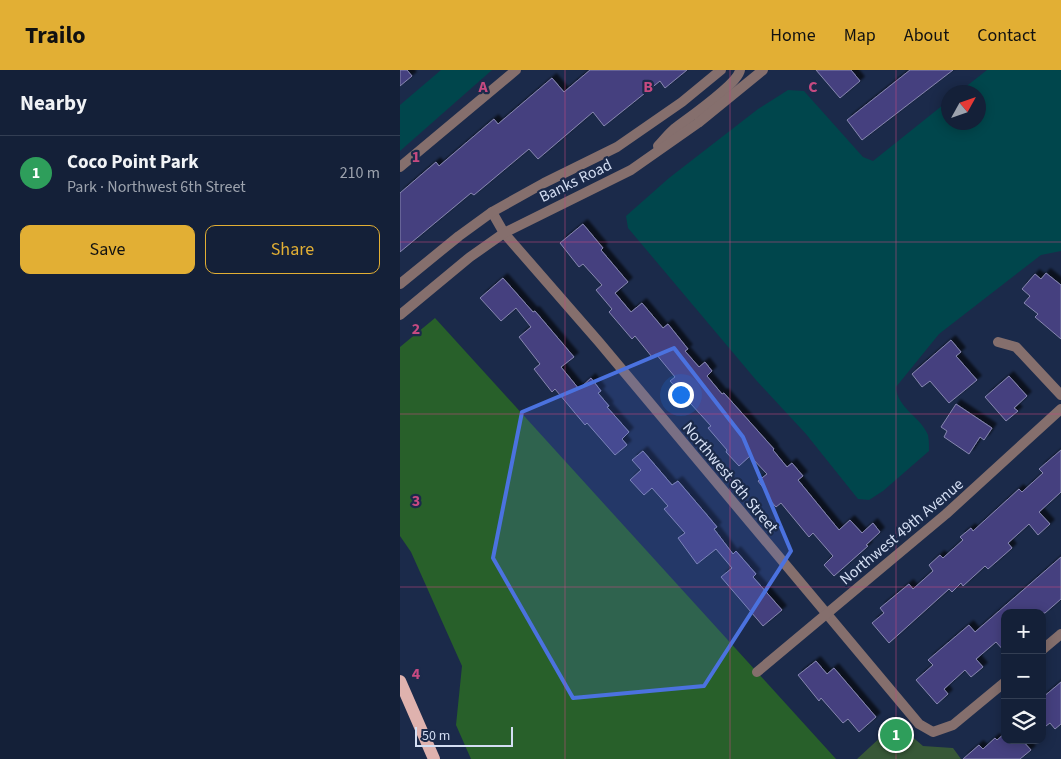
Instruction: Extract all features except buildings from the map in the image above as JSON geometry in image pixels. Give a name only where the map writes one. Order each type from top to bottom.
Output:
[{"type":"main road","points":[[400,681],[434,759]]},
{"type":"street","points":[[400,167],[516,70]]},
{"type":"street","name":"Banks Road","points":[[400,284],[492,212],[536,187],[617,147],[682,102],[721,70]]},
{"type":"street","points":[[645,160],[673,130],[740,75],[740,70]]},
{"type":"street","name":"Banks Road","points":[[400,315],[470,257],[504,233],[630,170],[698,123],[763,70]]},
{"type":"street","name":"Northwest 6th Street","points":[[492,212],[504,233],[599,342],[919,724],[934,732],[953,725],[1001,685]]},
{"type":"street","points":[[998,342],[1016,347],[1061,395]]},
{"type":"street","name":"Northwest 49th Avenue","points":[[757,672],[946,514],[1061,409]]},
{"type":"street","points":[[1046,647],[1061,634]]},
{"type":"highlighted area","points":[[674,348],[743,437],[791,551],[704,686],[573,698],[493,558],[522,412]]},
{"type":"shaded area","points":[[441,70],[492,70],[400,151],[400,105]]},
{"type":"shaded area","points":[[987,70],[1061,70],[1061,251],[1041,255],[939,334],[896,387],[900,401],[925,429],[928,435],[929,451],[883,491],[869,500],[858,499],[806,434],[756,380],[628,228],[626,216],[669,178],[758,109],[788,90],[804,91],[863,157],[873,161],[941,107],[941,130],[986,130],[986,85],[968,85]]},
{"type":"shaded area","points":[[896,723],[923,746],[953,748],[961,759],[857,759]]},
{"type":"green space","points":[[435,318],[836,759],[471,759],[456,725],[462,666],[411,552],[400,536],[400,347]]},
{"type":"place","name":"Coco Point Park","points":[[896,735]]}]
